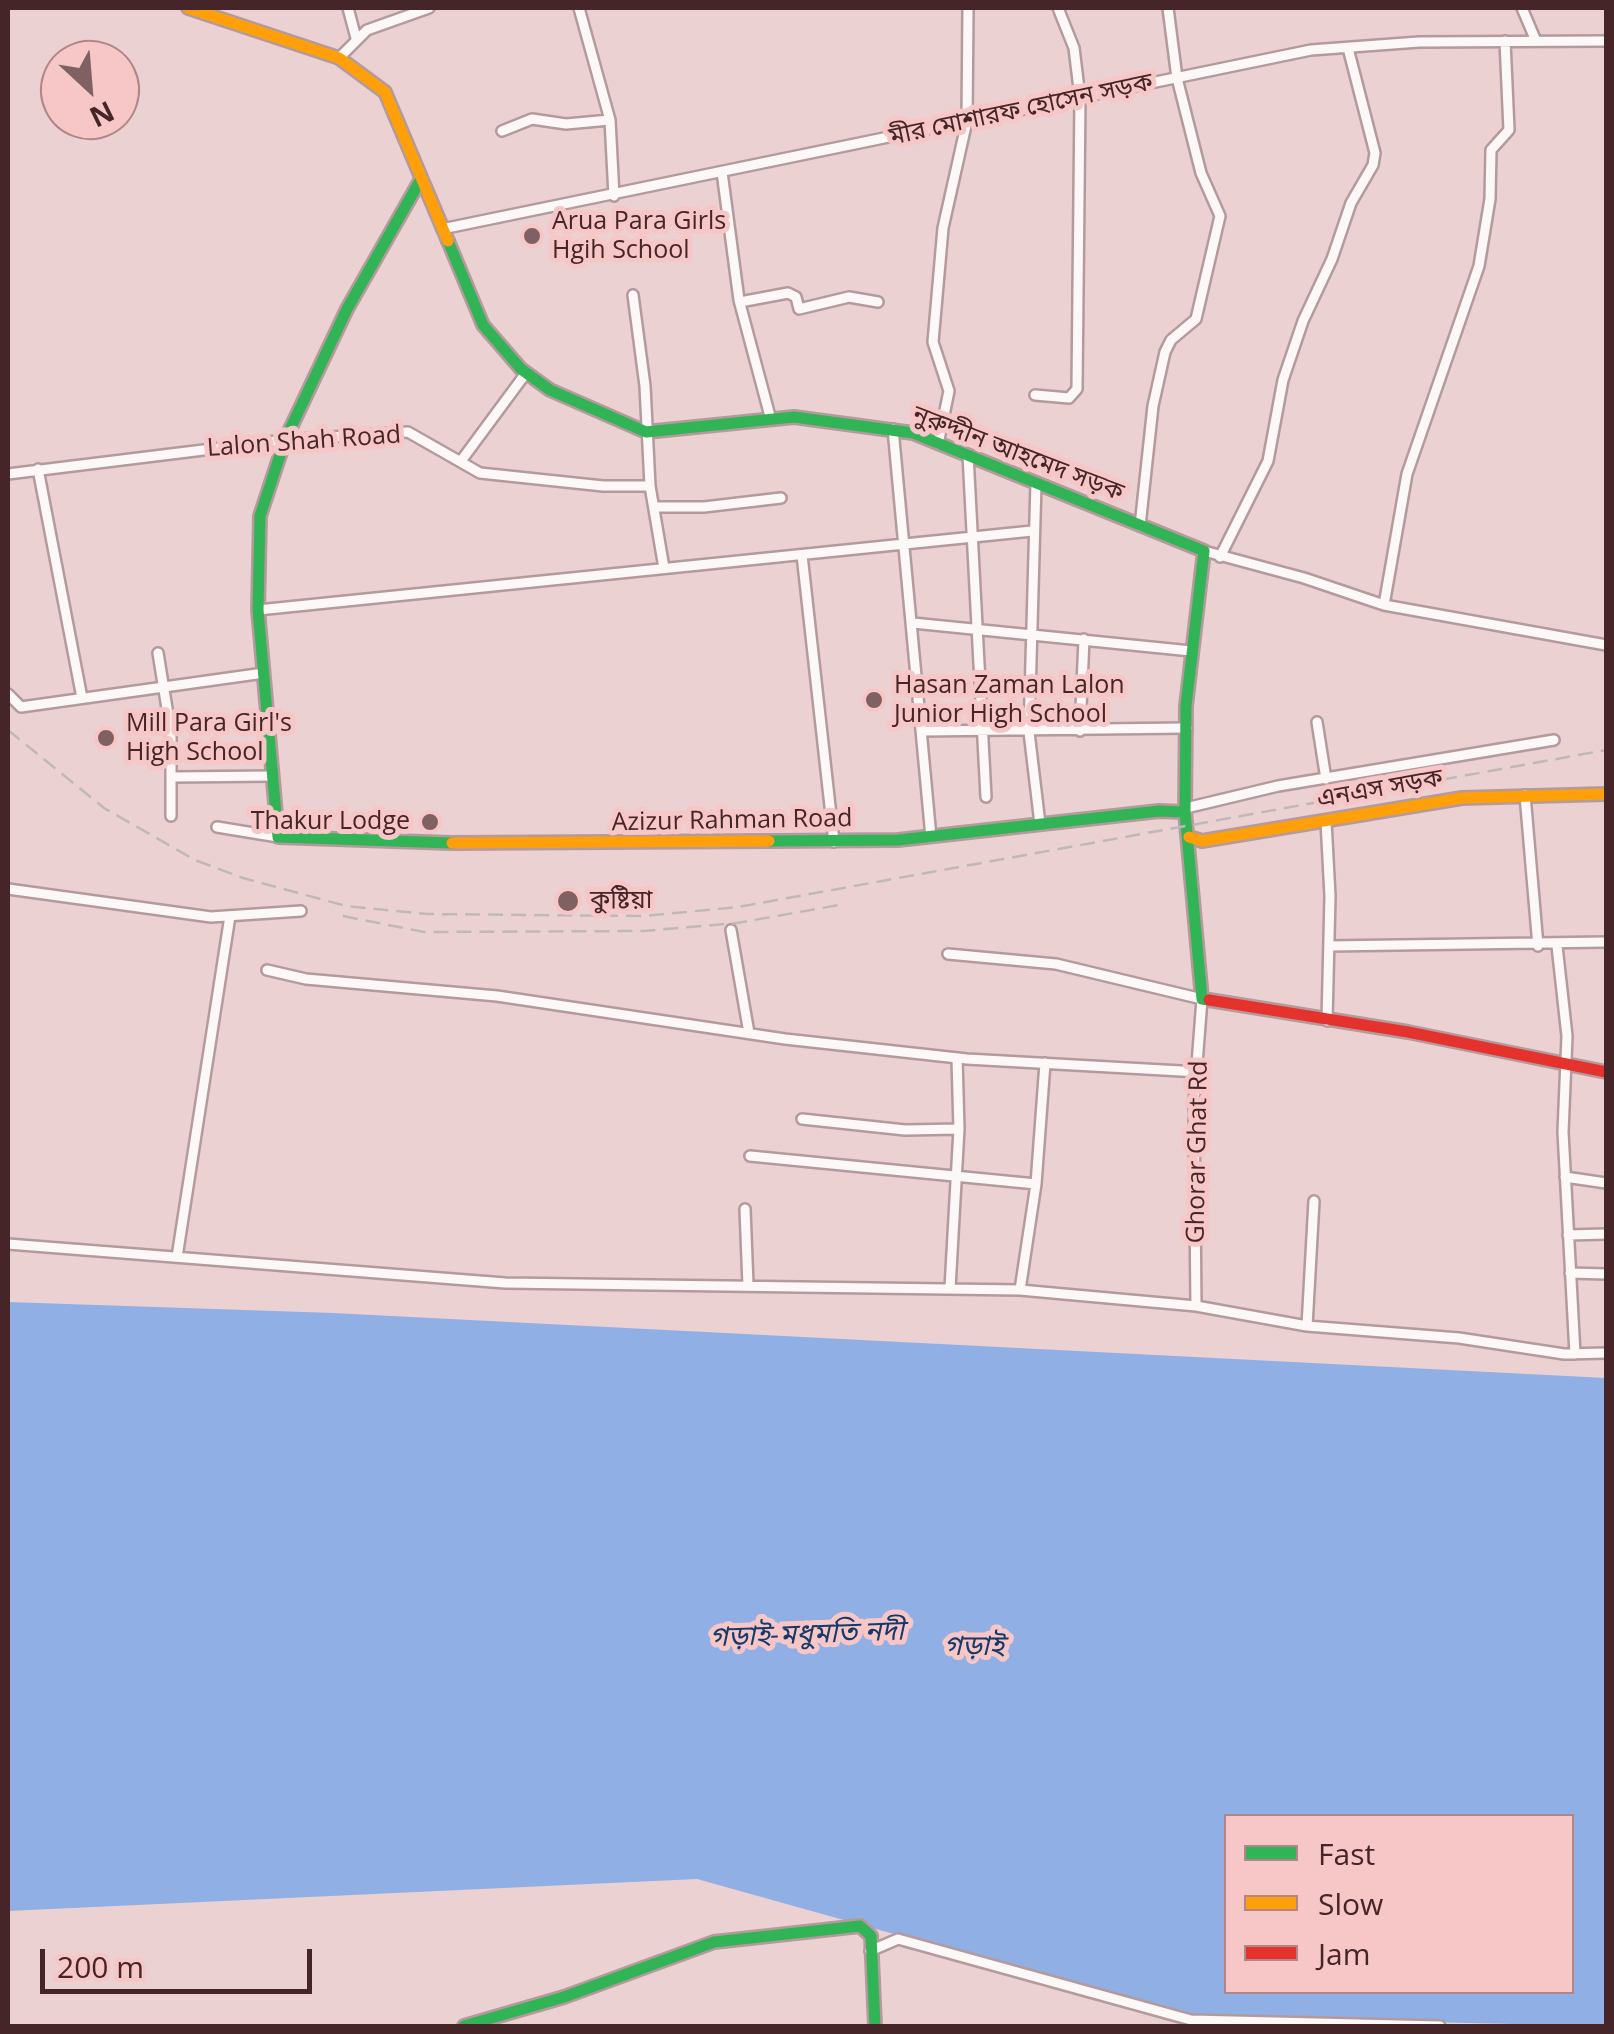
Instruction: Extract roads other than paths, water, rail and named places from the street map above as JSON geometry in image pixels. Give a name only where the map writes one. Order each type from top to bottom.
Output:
[{"type":"street","name":"নুরুদ্দীন আহমেদ সড়ক","points":[[188,8],[338,58],[385,92],[482,325],[526,373],[550,390],[646,432],[811,418],[893,429],[968,455],[1204,552],[1304,578],[1384,605],[1606,645]]},
{"type":"street","points":[[348,8],[356,38]]},
{"type":"street","points":[[338,58],[367,30],[428,8]]},
{"type":"street","points":[[578,8],[610,120],[614,196]]},
{"type":"street","points":[[938,444],[949,391],[933,349],[934,323],[943,228],[967,121],[968,8]]},
{"type":"street","points":[[1035,395],[1069,398],[1077,389],[1080,97],[1074,48],[1058,8]]},
{"type":"street","points":[[1140,526],[1153,406],[1165,352],[1171,340],[1196,320],[1220,216],[1201,173],[1177,78],[1168,8]]},
{"type":"street","points":[[1522,8],[1536,41]]},
{"type":"street","points":[[1384,605],[1407,474],[1479,266],[1490,199],[1491,150],[1509,130],[1505,41]]},
{"type":"street","name":"মীর মোশারফ হোসেন সড়ক","points":[[442,229],[1311,50],[1505,41],[1606,42]]},
{"type":"street","points":[[1220,556],[1268,461],[1297,337],[1332,259],[1351,203],[1374,165],[1375,153],[1348,48]]},
{"type":"street","points":[[502,130],[532,119],[566,124],[610,120]]},
{"type":"street","points":[[722,172],[740,302],[770,420]]},
{"type":"street","points":[[217,828],[278,837],[258,610],[260,516],[284,440],[347,309],[421,179]]},
{"type":"street","points":[[740,302],[788,294],[796,297],[800,309],[848,297],[878,302]]},
{"type":"street","points":[[633,295],[650,486],[664,568]]},
{"type":"street","points":[[461,461],[526,373]]},
{"type":"street","points":[[893,429],[931,837]]},
{"type":"street","name":"Lalon Shah Road","points":[[8,474],[284,440],[408,432],[480,473],[510,479],[650,486]]},
{"type":"street","points":[[968,455],[986,798]]},
{"type":"street","points":[[38,469],[82,698]]},
{"type":"street","points":[[1036,483],[1029,732],[1040,824]]},
{"type":"street","points":[[654,507],[704,507],[781,498]]},
{"type":"street","points":[[258,610],[1032,531]]},
{"type":"street","points":[[1202,999],[1186,810],[1186,728],[1204,552]]},
{"type":"street","points":[[802,555],[834,842]]},
{"type":"street","points":[[913,623],[1191,650]]},
{"type":"street","points":[[1080,731],[1084,639]]},
{"type":"street","points":[[158,653],[173,776],[171,816]]},
{"type":"street","points":[[8,694],[22,708],[264,674]]},
{"type":"street","points":[[1316,722],[1326,779]]},
{"type":"street","points":[[922,731],[1186,728]]},
{"type":"street","points":[[1186,810],[1226,796],[1554,740]]},
{"type":"street","points":[[173,776],[274,776]]},
{"type":"street","name":"এনএস সড়ক","points":[[1189,837],[1202,841],[1462,798],[1606,794]]},
{"type":"street","points":[[1525,795],[1538,946]]},
{"type":"street","name":"Azizur Rahman Road","points":[[278,837],[496,844],[834,842],[931,837],[1186,810]]},
{"type":"street","points":[[1326,821],[1327,1020]]},
{"type":"street","points":[[8,888],[230,916],[302,912]]},
{"type":"street","points":[[177,1257],[230,916]]},
{"type":"street","points":[[731,930],[749,1033]]},
{"type":"street","points":[[1329,946],[1557,946],[1606,942]]},
{"type":"street","points":[[1557,946],[1568,1065],[1562,1132],[1575,1354]]},
{"type":"street","points":[[948,954],[1068,966],[1202,999],[1408,1032],[1606,1072]]},
{"type":"street","points":[[267,970],[306,979],[497,996],[749,1033],[957,1058],[1199,1072]]},
{"type":"street","name":"Ghorar Ghat Rd","points":[[1196,1306],[1194,1103],[1202,999]]},
{"type":"street","points":[[950,1288],[959,1129],[957,1058]]},
{"type":"street","points":[[1020,1290],[1036,1184],[1045,1063]]},
{"type":"street","points":[[802,1119],[905,1130],[959,1129]]},
{"type":"street","points":[[750,1156],[954,1179],[1036,1184]]},
{"type":"street","points":[[1565,1177],[1606,1183]]},
{"type":"street","points":[[1307,1326],[1314,1201]]},
{"type":"street","points":[[745,1209],[748,1285]]},
{"type":"street","points":[[1568,1235],[1606,1234]]},
{"type":"street","points":[[8,1244],[505,1283],[1020,1290],[1196,1306],[1307,1326],[1606,1354]]},
{"type":"street","points":[[1570,1272],[1606,1274]]},
{"type":"street","points":[[464,2026],[599,1986],[714,1942],[860,1926],[870,1932],[875,2026]]},
{"type":"street","points":[[870,1952],[898,1940],[1192,2020],[1440,2026]]},
{"type":"water","name":"গড়াই","points":[[8,1302],[333,1313],[1606,1378],[1606,2026],[1191,2017],[697,1879],[8,1911]]},
{"type":"railway","points":[[8,730],[104,808],[195,860],[243,878],[346,906],[427,914],[644,916],[738,907],[1606,750]]},
{"type":"railway","points":[[343,916],[424,932],[644,931],[737,923],[839,905]]},
{"type":"place","name":"Arua Para Girls Hgih School","points":[[532,236]]},
{"type":"place","name":"Hasan Zaman Lalon Junior High School","points":[[874,700]]},
{"type":"place","name":"Mill Para Girl's High School","points":[[106,738]]},
{"type":"place","name":"Thakur Lodge","points":[[430,822]]},
{"type":"place","name":"কুষ্টিয়া","points":[[568,901]]},
{"type":"water label","name":"গড়াই-মধুমতি নদী","points":[[807,1635]]}]
